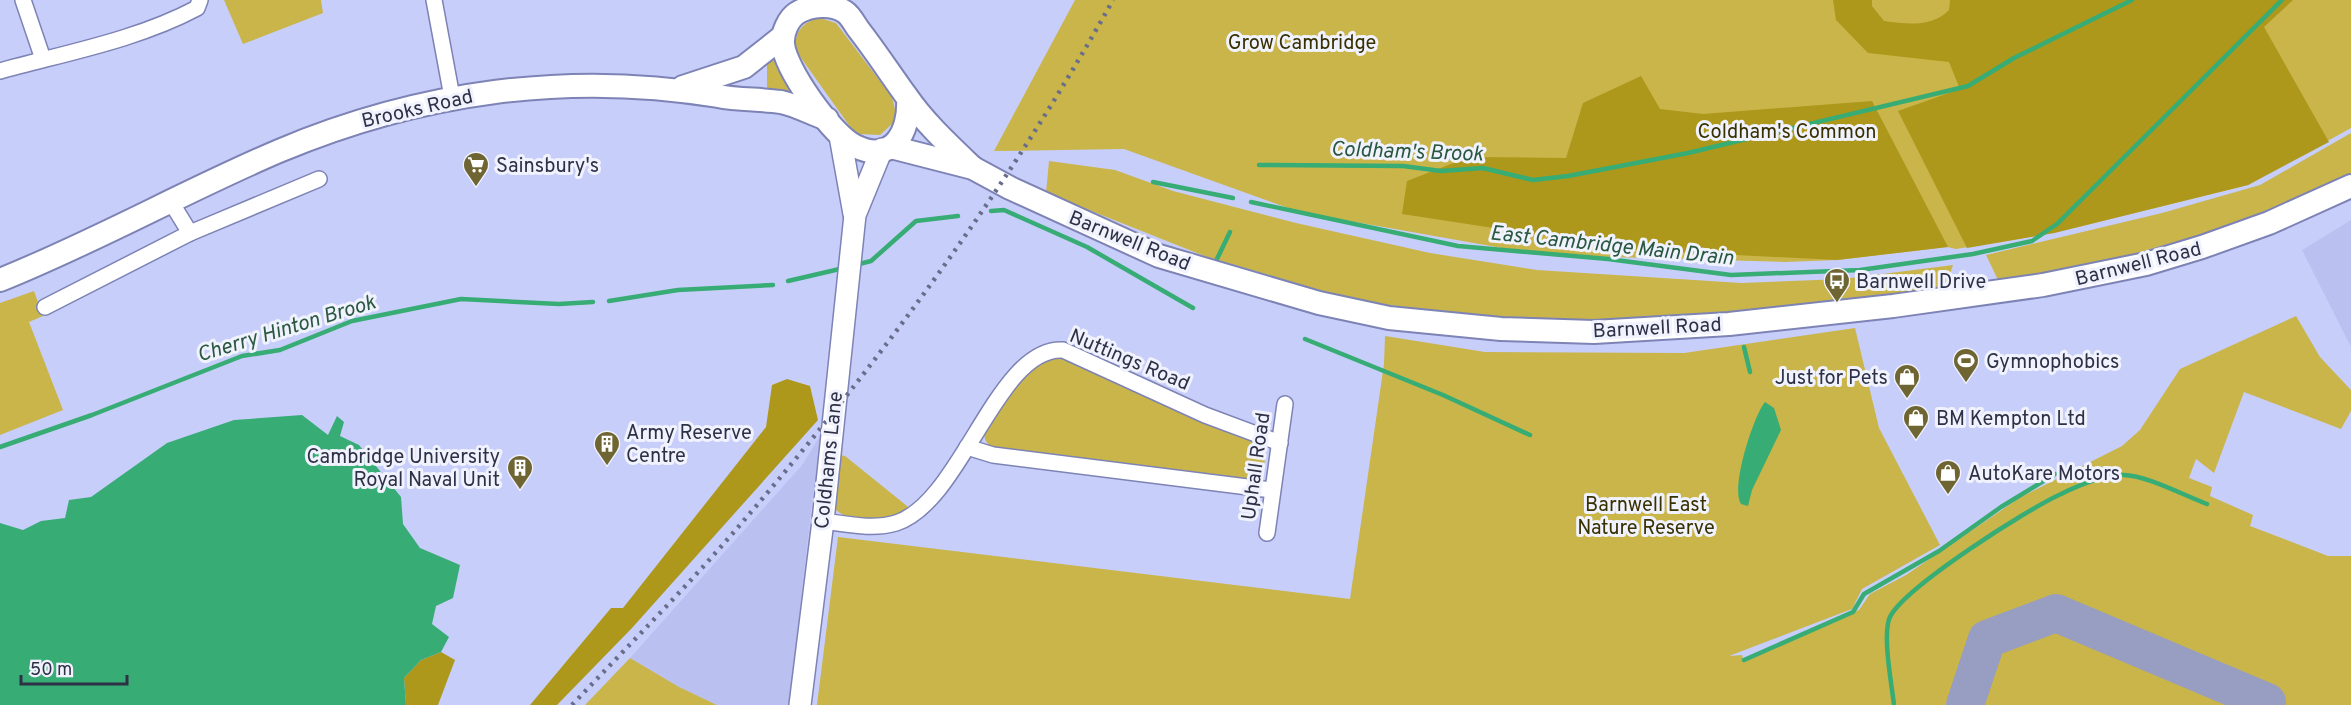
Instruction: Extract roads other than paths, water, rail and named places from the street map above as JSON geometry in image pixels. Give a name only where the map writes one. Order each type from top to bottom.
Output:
[{"type":"main road","points":[[834,127],[789,64],[782,37],[798,7],[842,6]]},
{"type":"main road","name":"Barnwell Road","points":[[842,6],[908,99],[973,168]]},
{"type":"main road","name":"Brooks Road","points":[[679,89],[744,67],[782,37]]},
{"type":"main road","name":"Brooks Road","points":[[0,280],[113,231],[280,150],[335,129],[452,97],[504,89],[562,85],[679,89],[783,103],[834,127],[855,146],[869,151],[886,148]]},
{"type":"main road","points":[[886,148],[906,129],[909,117],[908,99]]},
{"type":"main road","name":"Barnwell Road","points":[[886,148],[973,168],[1010,188],[1159,256],[1319,303],[1400,319],[1501,329],[1594,332],[1686,328],[1873,309],[1969,297],[2087,277],[2202,247],[2270,223],[2351,186]]},
{"type":"street","points":[[23,0],[43,59]]},
{"type":"street","points":[[0,71],[133,33],[183,16],[197,8],[200,0]]},
{"type":"street","points":[[434,0],[452,97]]},
{"type":"street","name":"Coldhams Lane","points":[[834,127],[855,214]]},
{"type":"street","name":"Coldhams Lane","points":[[800,705],[823,521],[855,214],[886,148]]},
{"type":"street","points":[[45,307],[190,233],[320,179]]},
{"type":"street","points":[[171,202],[190,233]]},
{"type":"street","name":"Nuttings Road","points":[[823,521],[881,526],[908,518],[936,491],[1026,363],[1036,356],[1054,350],[1063,350],[1205,415],[1280,444]]},
{"type":"street","name":"Uphall Road","points":[[1267,533],[1285,404]]},
{"type":"street","points":[[967,447],[993,455],[1272,490]]},
{"type":"waterway","name":"Coldham's Brook","points":[[1259,165],[1403,166],[1441,171],[1483,168],[1533,180],[1568,176],[1688,153],[1968,86],[2014,58],[2132,0]]},
{"type":"waterway","name":"East Cambridge Main Drain","points":[[1251,202],[1458,246],[1608,259],[1731,275],[1860,270],[1973,254],[2032,241],[2057,224],[2282,0]]},
{"type":"waterway","points":[[1153,182],[1233,198]]},
{"type":"waterway","name":"Cherry Hinton Brook","points":[[991,211],[1004,210],[1087,247],[1193,308]]},
{"type":"waterway","name":"Cherry Hinton Brook","points":[[855,265],[871,261],[916,221],[958,216]]},
{"type":"waterway","name":"Cherry Hinton Brook","points":[[1216,261],[1230,232]]},
{"type":"waterway","name":"Cherry Hinton Brook","points":[[788,281],[844,268]]},
{"type":"waterway","name":"Cherry Hinton Brook","points":[[609,301],[678,290],[773,285]]},
{"type":"waterway","name":"Cherry Hinton Brook","points":[[0,447],[92,415],[242,356],[280,350],[352,321],[461,299],[559,304],[593,302]]},
{"type":"waterway","points":[[1305,339],[1443,395],[1530,435]]},
{"type":"waterway","points":[[1744,347],[1750,372]]},
{"type":"waterway","points":[[1744,660],[1853,612],[1864,594],[1939,551],[2001,507],[2055,474]]},
{"type":"waterway","points":[[1894,705],[1887,645],[1888,622],[1891,615],[1921,585],[1997,531],[2068,491],[2106,477],[2122,475],[2141,478],[2207,504]]},
{"type":"railway","points":[[572,705],[733,533],[786,471],[888,342],[984,209],[1072,71],[1113,0]]},
{"type":"place","name":"Sainsbury's","points":[[476,188]]},
{"type":"place","name":"Barnwell Drive","points":[[1837,304]]},
{"type":"place","name":"Gymnophobics","points":[[1966,384]]},
{"type":"place","name":"Just for Pets","points":[[1907,400]]},
{"type":"place","name":"BM Kempton Ltd","points":[[1916,441]]},
{"type":"place","name":"Army Reserve Centre","points":[[607,467]]},
{"type":"place","name":"Cambridge University Royal Naval Unit","points":[[520,491]]},
{"type":"place","name":"AutoKare Motors","points":[[1948,496]]},
{"type":"park label","name":"Grow Cambridge","points":[[1302,42]]},
{"type":"park label","name":"Coldham's Common","points":[[1787,131]]},
{"type":"park label","name":"Barnwell East Nature Reserve","points":[[1646,516]]}]
